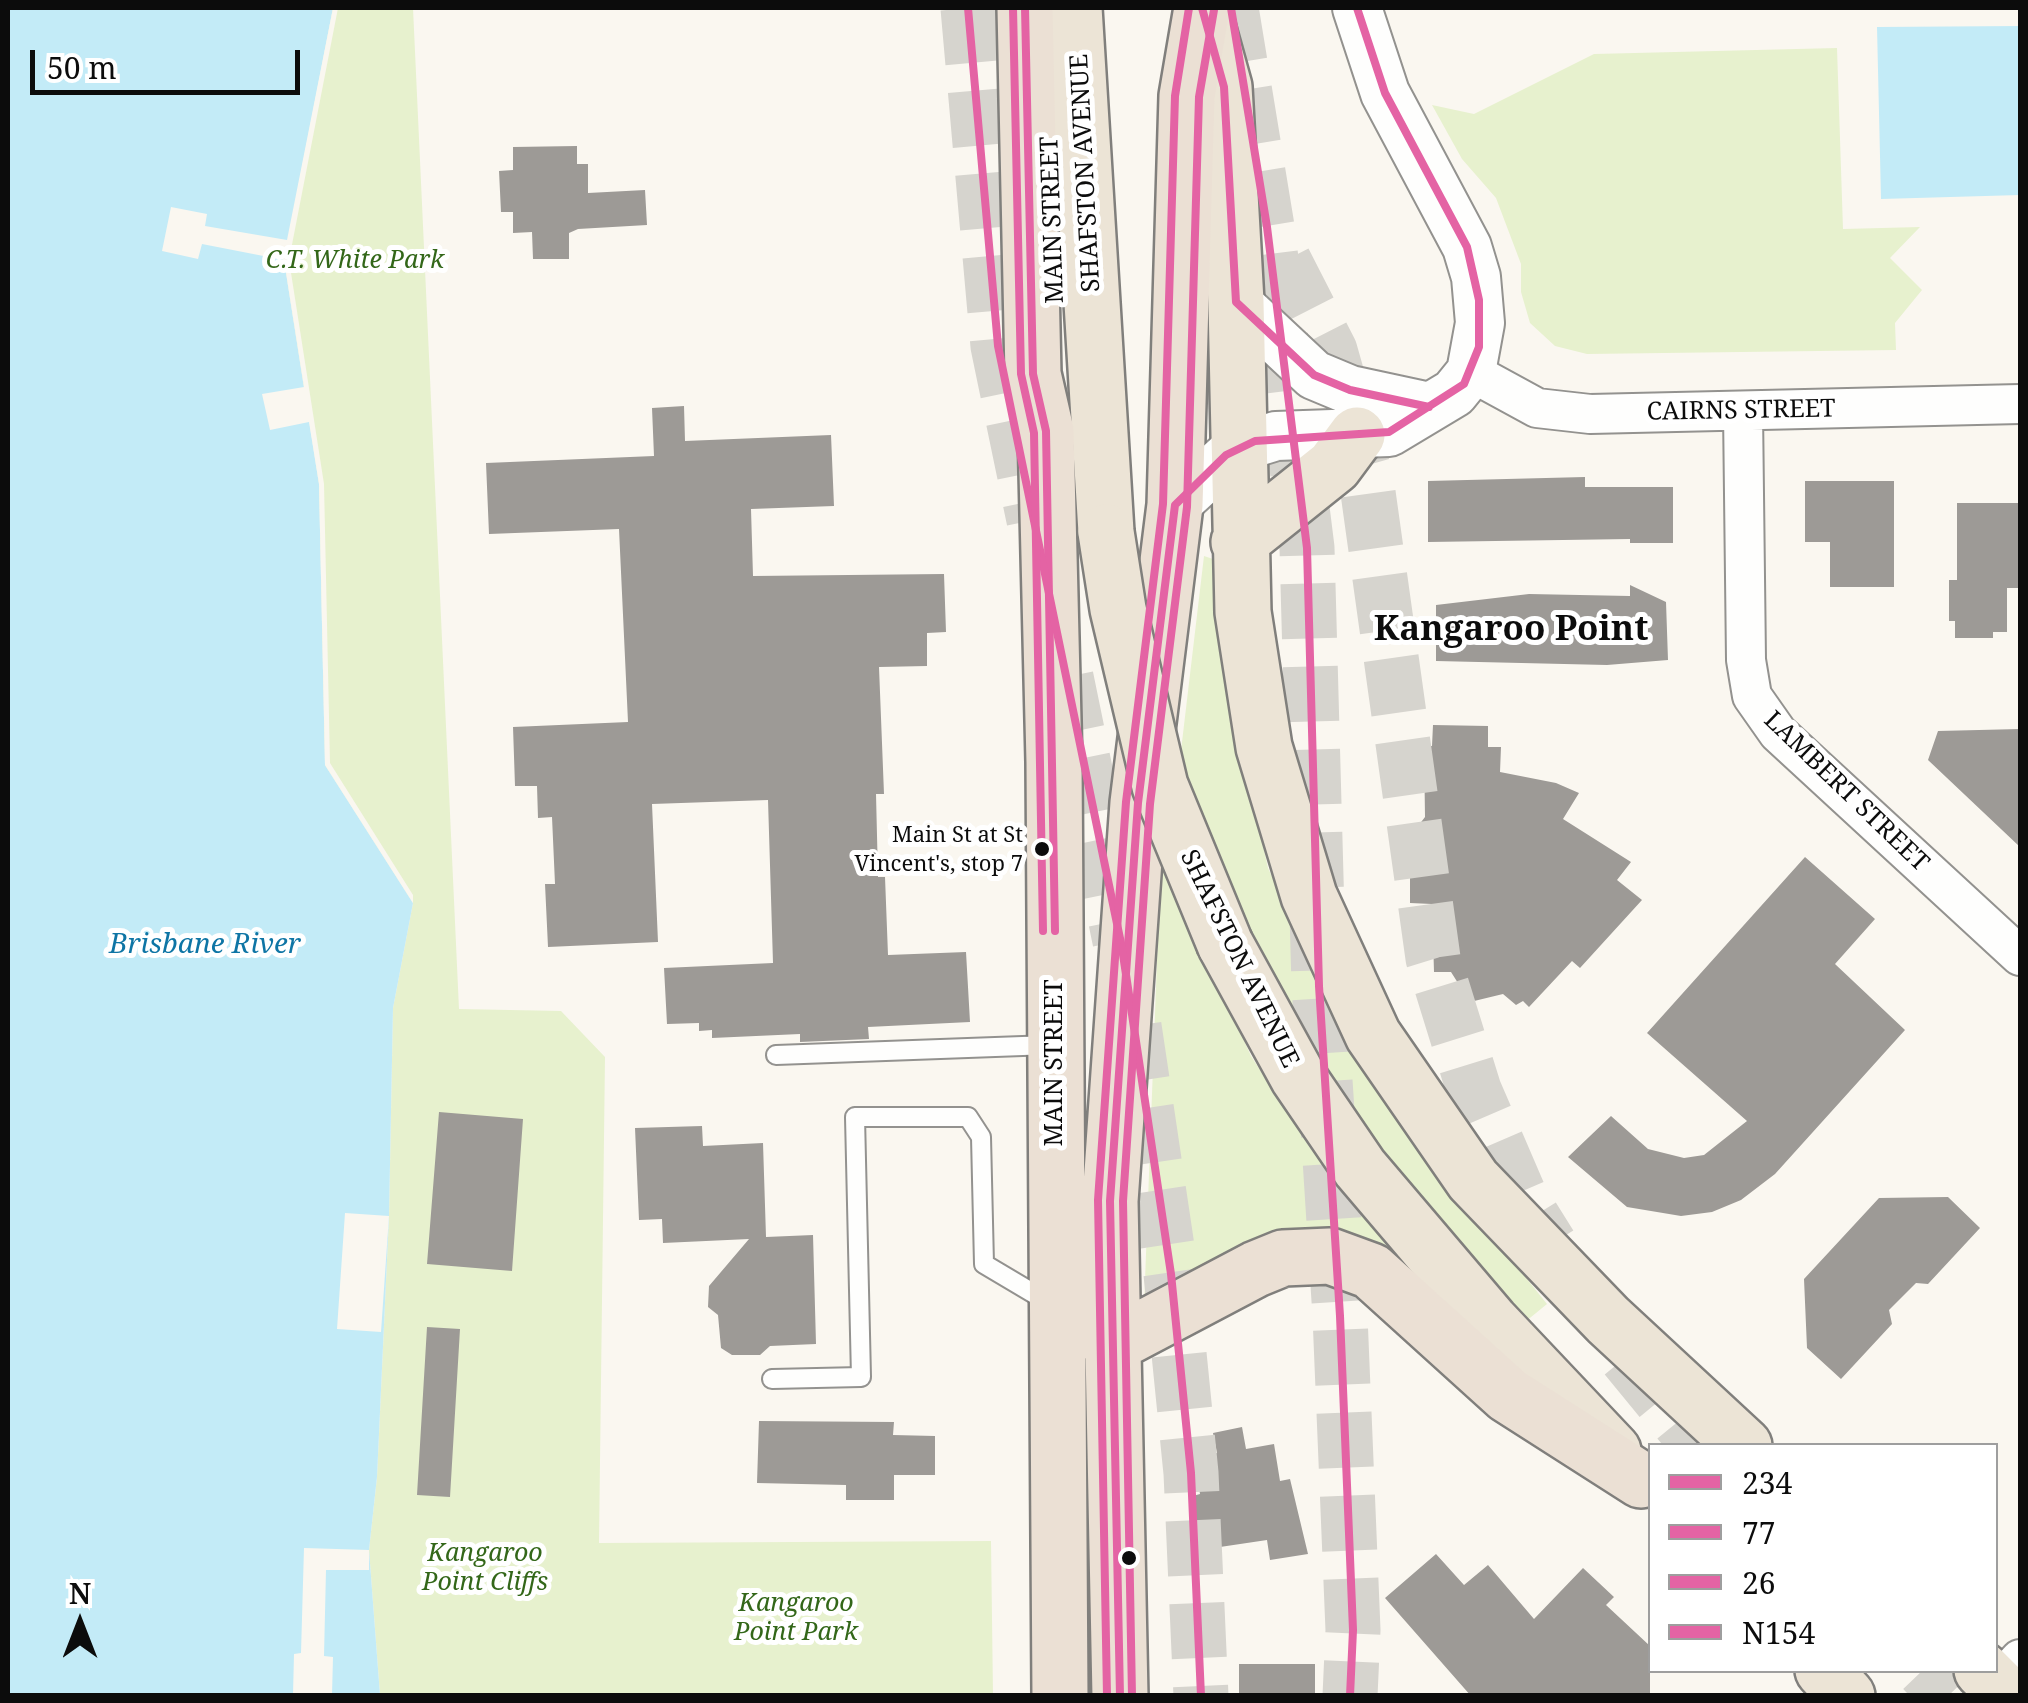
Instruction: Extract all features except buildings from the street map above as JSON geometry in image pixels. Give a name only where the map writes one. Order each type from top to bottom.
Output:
[{"type":"highway","name":"MAIN STREET","points":[[1024,8],[1033,374],[1046,431],[1060,1696]]},
{"type":"highway","name":"MAIN STREET","points":[[1046,431],[1058,376],[1047,46],[1050,8]]},
{"type":"highway","points":[[1120,1696],[1110,1201],[1138,803],[1175,505],[1187,96],[1202,8]]},
{"type":"highway","points":[[1110,1346],[1256,1269],[1283,1258],[1330,1256],[1371,1271],[1508,1396],[1646,1485]]},
{"type":"main road","name":"SHAFSTON AVENUE","points":[[1074,8],[1106,532],[1118,609],[1160,786],[1226,944],[1298,1077],[1360,1168],[1479,1309],[1646,1485]]},
{"type":"main road","points":[[1202,8],[1224,87],[1236,302],[1242,612],[1264,747],[1309,896],[1374,1036],[1442,1140],[1519,1232],[1741,1443]]},
{"type":"main road","points":[[1239,542],[1334,466],[1358,435]]},
{"type":"main road","points":[[1826,1673],[1847,1696]]},
{"type":"street","points":[[1175,505],[1237,448],[1276,436],[1389,432],[1454,393],[1471,372],[1480,323],[1476,277],[1467,247],[1385,93],[1356,8]]},
{"type":"street","points":[[1236,302],[1314,376],[1350,390],[1429,407]]},
{"type":"street","name":"CAIRNS STREET","points":[[1471,372],[1528,403],[1559,412],[2020,404]]},
{"type":"street","name":"LAMBERT STREET","points":[[1743,411],[1746,660],[1752,696],[1778,733],[2020,956]]},
{"type":"lane","points":[[776,1055],[1055,1045]]},
{"type":"lane","points":[[772,1378],[861,1378],[855,1117],[968,1118],[981,1137],[984,1264],[1057,1307]]},
{"type":"green space","points":[[333,8],[413,8],[459,1009],[561,1011],[605,1057],[599,1543],[991,1541],[993,1695],[380,1695],[369,1550],[377,1477],[389,1216],[393,1008],[413,903],[325,765],[319,484],[284,260]]},
{"type":"green space","points":[[1837,48],[1843,229],[1920,227],[1890,258],[1922,290],[1895,323],[1896,350],[1587,354],[1555,346],[1530,323],[1521,292],[1521,264],[1496,198],[1462,159],[1432,105],[1474,114],[1594,54]]},
{"type":"green space","points":[[1204,556],[1216,560],[1244,761],[1268,868],[1301,938],[1407,1129],[1547,1304],[1525,1322],[1364,1131],[1278,993],[1215,861],[1180,759]]},
{"type":"green space","points":[[1161,854],[1251,1056],[1310,1148],[1401,1264],[1144,1307]]},
{"type":"water","name":"Brisbane River","points":[[8,8],[333,8],[284,260],[319,484],[325,765],[413,903],[393,1008],[389,1216],[377,1477],[369,1550],[380,1695],[8,1696]]},
{"type":"water","points":[[2020,26],[2020,195],[1881,199],[1877,27]]},
{"type":"pier","points":[[333,8],[338,8],[289,260],[324,484],[330,763],[413,895],[413,903],[325,765],[319,484],[309,422],[270,430],[262,394],[304,387],[284,260],[202,244],[198,259],[162,251],[171,207],[207,214],[205,226],[287,240]]},
{"type":"pier","points":[[345,1213],[389,1216],[381,1332],[337,1329]]},
{"type":"pier","points":[[304,1548],[369,1550],[369,1570],[326,1570],[324,1656],[333,1657],[332,1695],[293,1695],[294,1654],[301,1653]]},
{"type":"tunnel","points":[[968,8],[998,346],[1034,520]]},
{"type":"tunnel","points":[[1231,8],[1267,227],[1307,548],[1319,986],[1340,1316],[1353,1630],[1350,1696]]},
{"type":"tunnel","points":[[1284,261],[1330,351],[1366,478],[1433,958],[1474,1090],[1520,1197],[1550,1245]]},
{"type":"tunnel","points":[[1066,677],[1120,941]]},
{"type":"tunnel","points":[[1134,1026],[1171,1274],[1191,1473],[1201,1696]]},
{"type":"tunnel","points":[[1626,1357],[1697,1443]]},
{"type":"tunnel","points":[[1926,1673],[1948,1696]]},
{"type":"transit line","name":"77","points":[[968,8],[998,346],[1122,948],[1171,1274],[1191,1473],[1201,1696]]},
{"type":"transit line","name":"26","points":[[1013,8],[1021,374],[1034,433],[1043,931]]},
{"type":"transit line","name":"234","points":[[1025,8],[1033,374],[1046,431],[1055,931]]},
{"type":"transit line","name":"N154","points":[[1107,1696],[1098,1200],[1126,802],[1163,504],[1175,96],[1189,8]]},
{"type":"transit line","name":"234","points":[[1202,8],[1224,87],[1236,302],[1314,375],[1350,390],[1429,407]]},
{"type":"transit line","name":"77","points":[[1231,8],[1267,227],[1307,548],[1319,986],[1340,1316],[1353,1630],[1350,1696]]},
{"type":"transit line","name":"234","points":[[1120,1696],[1110,1201],[1138,803],[1175,505],[1226,455],[1255,441],[1389,432],[1464,384],[1479,347],[1479,300],[1467,247],[1385,93],[1357,8]]},
{"type":"transit line","name":"26","points":[[1132,1696],[1123,1201],[1150,804],[1187,507],[1199,97],[1214,10]]},
{"type":"place","name":"Main St at St Vincent's, stop 7","points":[[1042,849]]},
{"type":"district","name":"Kangaroo Point","points":[[1511,630]]},
{"type":"park label","name":"C.T. White Park","points":[[355,261]]},
{"type":"park label","name":"Kangaroo Point Cliffs","points":[[485,1568]]},
{"type":"park label","name":"Kangaroo Point Park","points":[[796,1618]]}]
